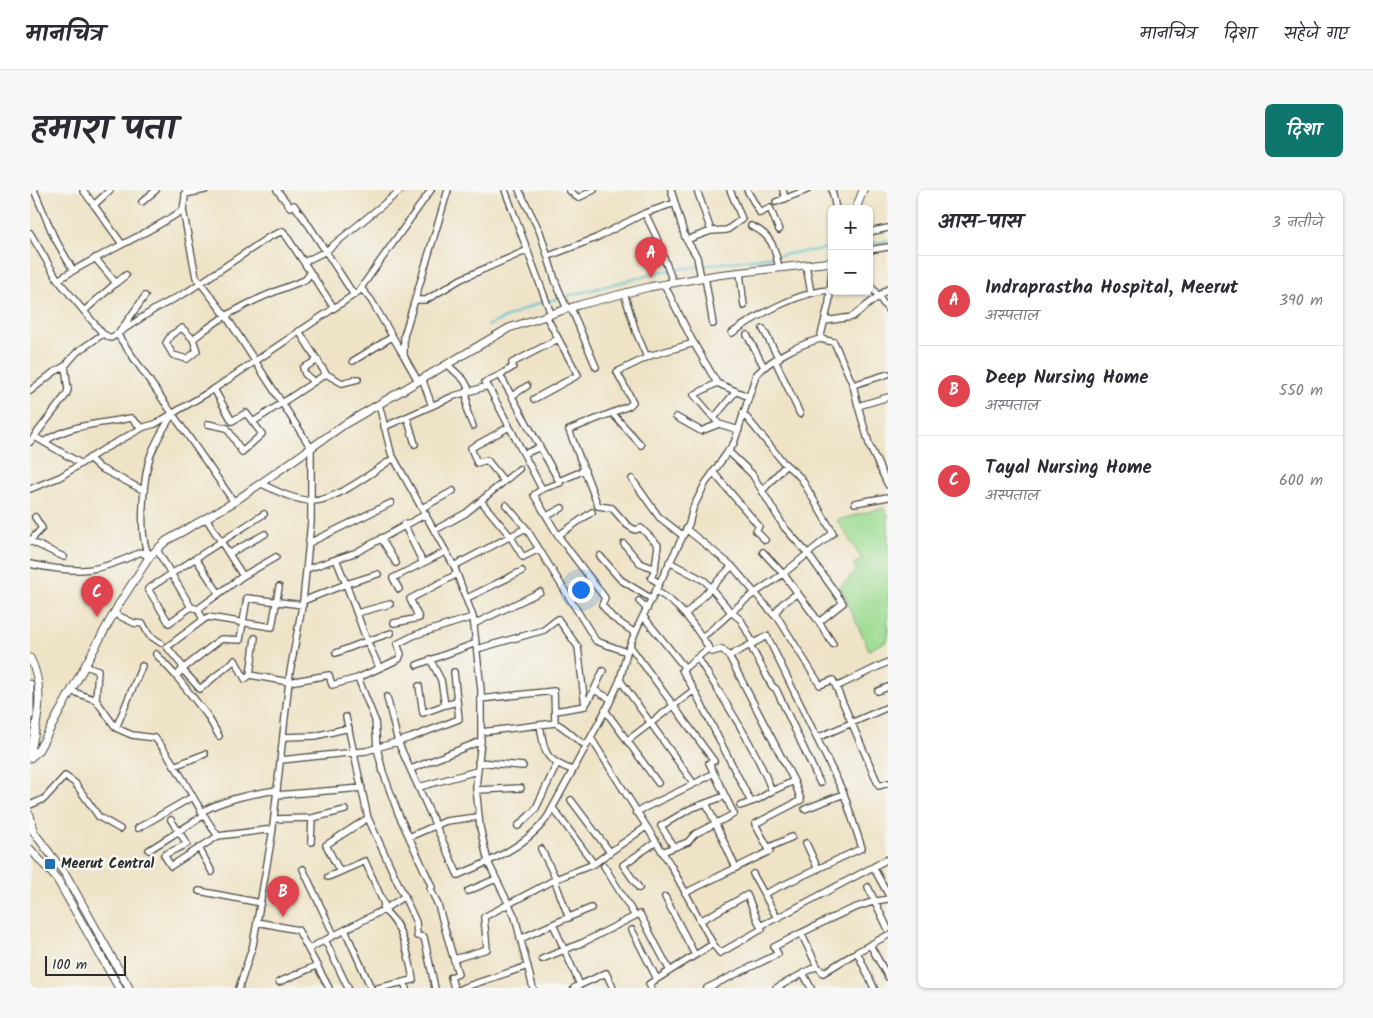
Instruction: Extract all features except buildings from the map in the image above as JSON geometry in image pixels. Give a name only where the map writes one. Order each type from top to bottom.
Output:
[{"type":"main road","points":[[857,205],[863,190]]},
{"type":"main road","points":[[30,756],[38,751],[113,614],[149,557],[379,404],[509,328],[548,315],[624,293],[673,282],[740,272],[828,262]]},
{"type":"main road","points":[[30,658],[40,690],[30,756]]},
{"type":"main road","points":[[30,684],[30,715]]},
{"type":"main road","points":[[31,745],[43,742]]},
{"type":"main road","points":[[30,814],[32,831],[66,875],[129,988]]},
{"type":"main road","points":[[41,842],[31,850],[57,879],[119,988]]},
{"type":"street","points":[[34,190],[54,238],[73,270]]},
{"type":"street","points":[[83,190],[122,244]]},
{"type":"street","points":[[94,205],[110,190]]},
{"type":"street","points":[[142,202],[156,190]]},
{"type":"street","points":[[205,190],[186,192],[183,210],[196,277],[226,316],[311,448],[309,543],[303,603],[289,682],[273,829],[261,903],[253,945],[240,988]]},
{"type":"street","points":[[277,190],[290,207],[294,205],[354,295]]},
{"type":"street","points":[[304,262],[326,251],[401,190]]},
{"type":"street","points":[[30,489],[60,476],[214,389],[354,295],[361,288],[431,190]]},
{"type":"street","points":[[404,356],[404,336],[448,190]]},
{"type":"street","points":[[505,190],[528,250],[548,315],[558,339],[578,375],[534,399]]},
{"type":"street","points":[[519,190],[540,232],[556,283],[596,367]]},
{"type":"street","points":[[569,190],[578,198],[594,190]]},
{"type":"street","points":[[671,190],[686,240],[696,257],[703,277],[713,324]]},
{"type":"street","points":[[697,190],[711,231]]},
{"type":"street","points":[[686,240],[711,231],[727,230],[742,218],[730,190]]},
{"type":"street","points":[[748,190],[760,213],[770,208],[779,230]]},
{"type":"street","points":[[783,190],[785,199]]},
{"type":"street","points":[[776,202],[807,190]]},
{"type":"street","points":[[832,190],[835,205]]},
{"type":"street","points":[[548,256],[603,235],[645,213],[675,203]]},
{"type":"street","points":[[58,280],[95,258],[151,230],[183,210]]},
{"type":"street","points":[[645,213],[656,236],[673,282]]},
{"type":"street","points":[[751,226],[768,236],[776,251],[779,268]]},
{"type":"street","points":[[873,231],[888,228]]},
{"type":"street","points":[[30,233],[58,280],[103,334],[111,338],[155,309],[201,283],[269,237],[283,231],[304,262],[309,275],[334,308]]},
{"type":"street","points":[[873,249],[888,247]]},
{"type":"street","points":[[416,300],[426,300],[461,278],[528,250]]},
{"type":"street","points":[[95,258],[116,283]]},
{"type":"street","points":[[806,265],[811,293]]},
{"type":"street","points":[[740,272],[744,306]]},
{"type":"street","points":[[84,311],[126,275]]},
{"type":"street","points":[[193,339],[252,300],[304,280],[309,275]]},
{"type":"street","points":[[664,284],[692,340],[717,383],[749,397]]},
{"type":"street","points":[[361,288],[371,300],[392,337],[420,379],[432,406]]},
{"type":"street","points":[[873,289],[888,310]]},
{"type":"street","points":[[825,321],[852,317],[888,289]]},
{"type":"street","points":[[732,334],[750,320],[811,293],[828,290]]},
{"type":"street","points":[[624,293],[646,355],[652,355]]},
{"type":"street","points":[[820,339],[829,295]]},
{"type":"street","points":[[117,334],[145,296]]},
{"type":"street","points":[[182,328],[193,339],[196,351],[187,359],[173,355],[166,343],[171,335],[182,328]]},
{"type":"street","points":[[763,329],[800,414]]},
{"type":"street","points":[[300,331],[326,374],[342,383],[358,379]]},
{"type":"street","points":[[30,391],[54,372],[65,366],[77,352],[103,334]]},
{"type":"street","points":[[117,334],[234,502]]},
{"type":"street","points":[[748,335],[764,367]]},
{"type":"street","points":[[353,361],[392,337]]},
{"type":"street","points":[[542,489],[485,382],[513,367],[512,363],[558,339]]},
{"type":"street","points":[[387,697],[398,742],[458,875],[488,862],[528,837],[546,819],[553,808],[611,699],[620,680],[628,649],[635,633],[686,529],[693,508],[739,430],[756,375],[764,367],[801,346],[820,339],[834,342],[853,385],[870,447],[888,485]]},
{"type":"street","points":[[659,583],[651,578],[655,569],[658,544],[641,528],[635,530],[627,525],[612,508],[598,506],[569,430],[629,406],[633,402],[617,372],[652,355],[690,344],[692,340]]},
{"type":"street","points":[[313,381],[303,368],[318,360]]},
{"type":"street","points":[[448,365],[464,380],[468,392],[467,411],[472,426]]},
{"type":"street","points":[[65,366],[68,390],[32,439],[45,441],[80,464]]},
{"type":"street","points":[[253,422],[326,374]]},
{"type":"street","points":[[853,385],[888,374]]},
{"type":"street","points":[[500,375],[559,481]]},
{"type":"street","points":[[717,383],[694,395],[719,424],[739,430]]},
{"type":"street","points":[[384,427],[432,406],[488,386]]},
{"type":"street","points":[[512,396],[527,386]]},
{"type":"street","points":[[214,389],[232,421]]},
{"type":"street","points":[[714,418],[736,391]]},
{"type":"street","points":[[858,406],[888,397]]},
{"type":"street","points":[[379,404],[394,458],[454,566],[473,618],[477,646],[481,732],[476,790],[478,817],[488,862],[515,917],[533,988]]},
{"type":"street","points":[[208,424],[226,428],[242,452],[262,434],[246,413],[232,421],[226,428]]},
{"type":"street","points":[[612,413],[641,445]]},
{"type":"street","points":[[702,637],[720,625],[730,611],[783,574],[833,533],[801,478],[786,465],[743,413]]},
{"type":"street","points":[[149,557],[145,550],[143,538],[145,491],[150,456],[172,414]]},
{"type":"street","points":[[407,417],[415,444]]},
{"type":"street","points":[[676,417],[701,432],[719,424]]},
{"type":"street","points":[[45,441],[57,433],[93,423],[131,418],[142,428]]},
{"type":"street","points":[[504,481],[487,460],[477,463],[471,448],[509,427]]},
{"type":"street","points":[[524,454],[540,447]]},
{"type":"street","points":[[728,451],[752,474],[784,527],[808,554],[843,603],[819,622]]},
{"type":"street","points":[[89,458],[106,472],[145,491]]},
{"type":"street","points":[[260,483],[281,493],[311,501],[337,494],[394,458]]},
{"type":"street","points":[[762,491],[786,465]]},
{"type":"street","points":[[435,530],[466,513],[519,468]]},
{"type":"street","points":[[585,470],[542,489],[534,495],[559,535],[605,598],[602,605],[613,618],[635,633]]},
{"type":"street","points":[[713,472],[759,526],[756,531],[765,540]]},
{"type":"street","points":[[632,479],[659,517],[682,535]]},
{"type":"street","points":[[422,508],[454,492]]},
{"type":"street","points":[[855,503],[888,497]]},
{"type":"street","points":[[480,501],[510,536],[522,557],[539,549]]},
{"type":"street","points":[[309,543],[391,503]]},
{"type":"street","points":[[506,505],[526,528],[596,641],[628,649],[673,705],[714,761],[709,763],[734,814],[695,834],[688,842],[662,852]]},
{"type":"street","points":[[547,516],[562,508]]},
{"type":"street","points":[[559,535],[592,512]]},
{"type":"street","points":[[191,607],[169,623],[148,589],[264,514]]},
{"type":"street","points":[[307,569],[357,552],[404,524],[426,514]]},
{"type":"street","points":[[35,517],[42,528],[30,540],[64,557]]},
{"type":"street","points":[[206,518],[243,576]]},
{"type":"street","points":[[404,524],[423,563]]},
{"type":"street","points":[[454,566],[526,528]]},
{"type":"street","points":[[686,529],[732,566],[767,608],[775,614],[788,631],[820,685],[833,680],[879,786],[888,783]]},
{"type":"street","points":[[230,553],[265,534]]},
{"type":"street","points":[[382,538],[396,563]]},
{"type":"street","points":[[624,544],[640,563],[655,569]]},
{"type":"street","points":[[157,550],[191,607],[198,609],[203,620]]},
{"type":"street","points":[[30,564],[64,571],[87,571],[117,564],[141,552],[149,557]]},
{"type":"street","points":[[399,589],[393,578],[446,552]]},
{"type":"street","points":[[763,552],[798,593],[832,644]]},
{"type":"street","points":[[600,556],[621,580],[652,599]]},
{"type":"street","points":[[198,609],[218,592],[276,557]]},
{"type":"street","points":[[196,559],[218,592]]},
{"type":"street","points":[[336,559],[379,668]]},
{"type":"street","points":[[669,562],[705,581],[730,611],[741,620],[772,686],[776,688],[820,783]]},
{"type":"street","points":[[685,615],[732,566]]},
{"type":"street","points":[[467,598],[522,571]]},
{"type":"street","points":[[176,676],[183,668],[221,639],[240,640],[247,598],[303,603],[346,584],[378,574]]},
{"type":"street","points":[[394,623],[420,618],[410,599],[457,574]]},
{"type":"street","points":[[255,638],[250,675],[245,679],[235,660],[200,689],[167,647],[208,618],[272,627],[278,587]]},
{"type":"street","points":[[656,591],[668,598],[685,615],[712,652],[722,649],[729,656],[794,781],[801,800],[755,824],[770,851],[685,893]]},
{"type":"street","points":[[474,624],[540,592]]},
{"type":"street","points":[[775,614],[782,604],[798,593]]},
{"type":"street","points":[[639,601],[647,609]]},
{"type":"street","points":[[357,613],[390,604]]},
{"type":"street","points":[[113,614],[143,624],[150,635],[161,642]]},
{"type":"street","points":[[643,616],[685,668]]},
{"type":"street","points":[[250,675],[289,682],[329,674],[332,685],[358,678],[400,658],[396,644],[415,635],[473,618]]},
{"type":"street","points":[[417,665],[430,659],[477,646],[544,630],[558,619],[578,647],[585,706]]},
{"type":"street","points":[[336,653],[391,633]]},
{"type":"street","points":[[729,656],[767,636],[844,794],[862,848],[764,894]]},
{"type":"street","points":[[709,648],[682,670],[751,802]]},
{"type":"street","points":[[156,654],[207,715],[219,736]]},
{"type":"street","points":[[430,659],[441,680],[445,705]]},
{"type":"street","points":[[699,660],[764,769],[772,791]]},
{"type":"street","points":[[836,687],[888,662]]},
{"type":"street","points":[[85,666],[98,670],[96,700]]},
{"type":"street","points":[[116,728],[142,666]]},
{"type":"street","points":[[585,706],[603,671]]},
{"type":"street","points":[[281,760],[377,748],[459,719],[454,672]]},
{"type":"street","points":[[358,678],[375,720],[377,748],[383,772],[438,905],[458,974],[451,976],[454,988]]},
{"type":"street","points":[[620,680],[694,784]]},
{"type":"street","points":[[419,686],[423,712],[457,702]]},
{"type":"street","points":[[878,691],[888,687]]},
{"type":"street","points":[[594,690],[611,699]]},
{"type":"street","points":[[628,741],[694,690]]},
{"type":"street","points":[[71,691],[96,700],[116,728],[132,735],[155,738],[167,752],[202,814],[218,836]]},
{"type":"street","points":[[480,699],[554,691],[555,723]]},
{"type":"street","points":[[555,711],[585,706]]},
{"type":"street","points":[[817,738],[888,707]]},
{"type":"street","points":[[605,710],[658,783]]},
{"type":"street","points":[[346,717],[368,818],[416,922],[417,936],[424,937],[435,988]]},
{"type":"street","points":[[481,732],[555,723],[561,725],[578,742],[586,745]]},
{"type":"street","points":[[540,725],[545,754],[557,764],[572,770]]},
{"type":"street","points":[[283,737],[315,736],[349,728]]},
{"type":"street","points":[[591,738],[656,842],[685,893],[700,921],[713,944],[720,953],[762,930],[747,895],[700,921]]},
{"type":"street","points":[[410,769],[481,741]]},
{"type":"street","points":[[174,766],[205,754]]},
{"type":"street","points":[[478,762],[523,766]]},
{"type":"street","points":[[518,826],[535,810],[557,764]]},
{"type":"street","points":[[419,788],[477,771]]},
{"type":"street","points":[[636,812],[714,773]]},
{"type":"street","points":[[30,805],[44,799],[65,776],[75,783],[99,817],[120,829]]},
{"type":"street","points":[[740,806],[794,781]]},
{"type":"street","points":[[149,850],[180,833],[214,805],[250,794],[362,788]]},
{"type":"street","points":[[476,790],[521,788]]},
{"type":"street","points":[[805,809],[844,794]]},
{"type":"street","points":[[674,847],[661,826],[690,809],[725,796]]},
{"type":"street","points":[[138,828],[192,797]]},
{"type":"street","points":[[571,800],[610,852]]},
{"type":"street","points":[[706,803],[736,868]]},
{"type":"street","points":[[553,808],[594,864]]},
{"type":"street","points":[[274,819],[312,818],[344,810]]},
{"type":"street","points":[[409,837],[446,821],[478,817]]},
{"type":"street","points":[[311,842],[312,818]]},
{"type":"street","points":[[340,872],[326,845],[368,818]]},
{"type":"street","points":[[171,820],[187,844],[164,855],[171,866],[218,836],[273,829]]},
{"type":"street","points":[[454,959],[487,949],[484,917],[556,879],[594,864],[646,827]]},
{"type":"street","points":[[768,848],[792,837]]},
{"type":"street","points":[[639,888],[623,865],[656,842]]},
{"type":"street","points":[[806,844],[818,869]]},
{"type":"street","points":[[199,848],[212,872]]},
{"type":"street","points":[[541,849],[556,879],[556,884],[569,918]]},
{"type":"street","points":[[760,926],[888,859]]},
{"type":"street","points":[[328,877],[364,861],[384,904],[383,910]]},
{"type":"street","points":[[604,866],[635,916]]},
{"type":"street","points":[[873,867],[888,894]]},
{"type":"street","points":[[303,869],[334,935]]},
{"type":"street","points":[[753,874],[777,918]]},
{"type":"street","points":[[468,891],[496,879]]},
{"type":"street","points":[[868,886],[888,929]]},
{"type":"street","points":[[199,891],[261,903]]},
{"type":"street","points":[[308,948],[383,910],[405,896]]},
{"type":"street","points":[[665,897],[695,955]]},
{"type":"street","points":[[707,988],[763,963],[778,954],[774,947],[801,933],[874,900],[888,899]]},
{"type":"street","points":[[520,939],[591,908]]},
{"type":"street","points":[[378,988],[405,985],[413,980],[409,953],[390,914],[383,910]]},
{"type":"street","points":[[542,959],[640,914],[670,971]]},
{"type":"street","points":[[257,922],[298,930],[329,988]]},
{"type":"street","points":[[553,924],[580,985]]},
{"type":"street","points":[[345,930],[371,988]]},
{"type":"street","points":[[632,930],[657,979]]},
{"type":"street","points":[[801,933],[817,966],[823,973],[888,935]]},
{"type":"street","points":[[325,940],[348,988]]},
{"type":"street","points":[[651,988],[649,984],[713,944]]},
{"type":"street","points":[[870,945],[888,977]]},
{"type":"street","points":[[857,952],[874,988]]},
{"type":"street","points":[[279,982],[318,965]]},
{"type":"street","points":[[462,988],[528,966]]},
{"type":"street","points":[[775,988],[817,966]]},
{"type":"street","points":[[574,988],[606,973],[613,988]]},
{"type":"street","points":[[803,973],[812,988]]},
{"type":"green space","points":[[883,508],[888,514],[888,640],[869,650],[840,587],[856,571],[854,564],[862,559],[837,520]]},
{"type":"waterway","points":[[873,243],[888,241]]},
{"type":"waterway","points":[[487,326],[536,304],[665,271],[828,249]]},
{"type":"waterway","points":[[120,344],[139,370]]},
{"type":"place","name":"Indraprastha Hospital, Meerut","points":[[651,278]]},
{"type":"place","name":"Tayal Nursing Home","points":[[97,617]]},
{"type":"place","name":"Meerut Central","points":[[50,864]]},
{"type":"place","name":"Deep Nursing Home","points":[[283,917]]}]
